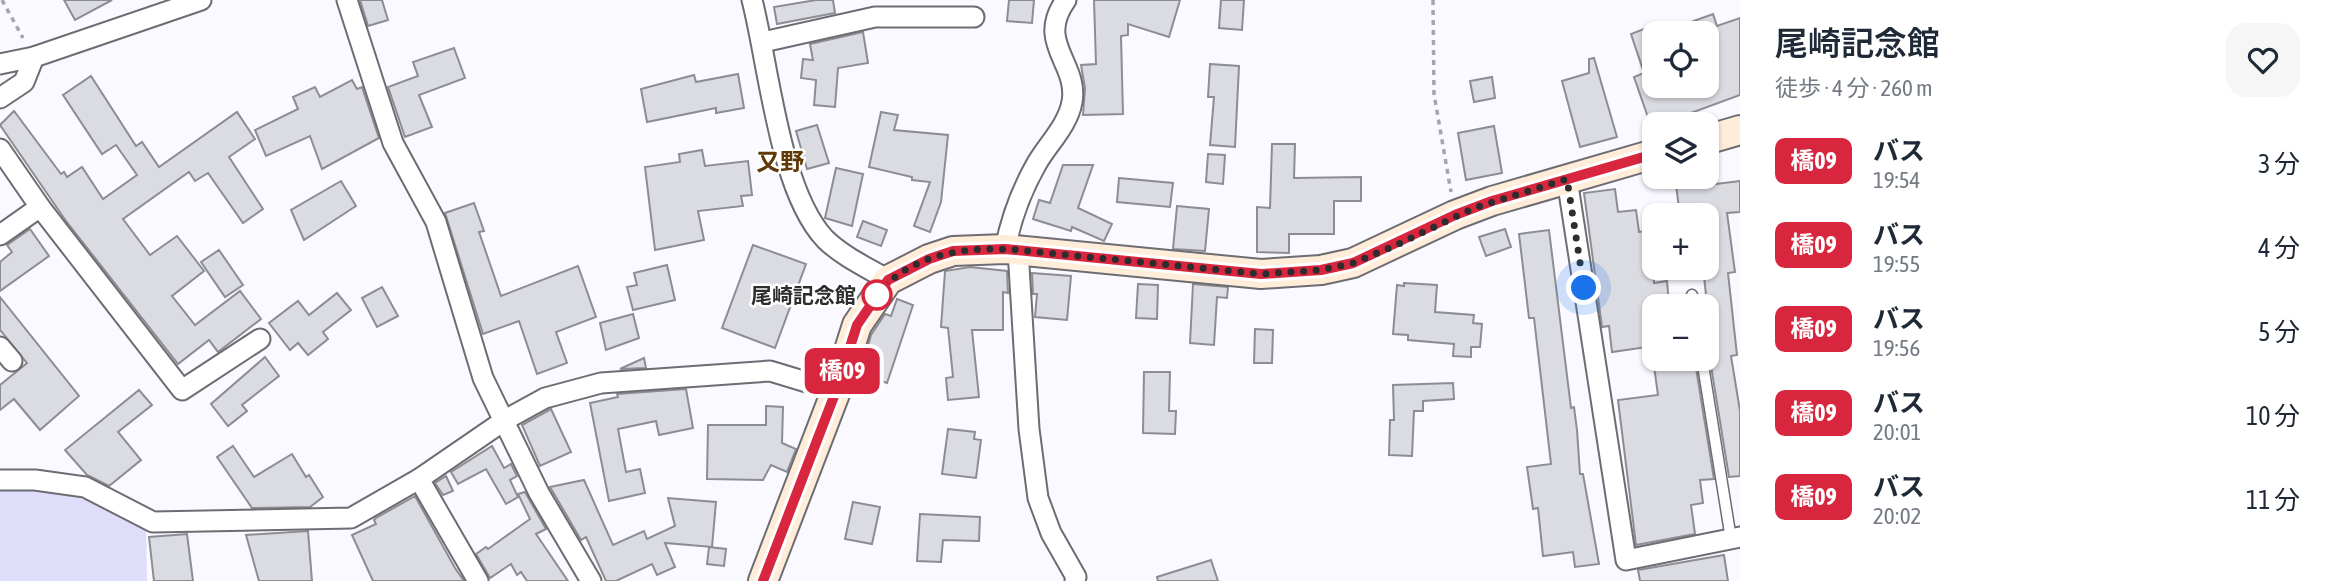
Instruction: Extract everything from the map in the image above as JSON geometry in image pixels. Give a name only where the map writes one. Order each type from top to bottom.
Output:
[{"type":"street","points":[[0,64],[34,57],[201,0]]},
{"type":"street","points":[[347,0],[393,143],[436,222],[483,378],[539,493],[591,581]]},
{"type":"street","points":[[752,0],[785,152],[798,193],[815,226],[829,243],[888,280]]},
{"type":"street","points":[[1066,0],[1056,14],[1054,37],[1071,85],[1073,101],[1065,120],[1036,164],[1012,213],[1012,250],[1038,498],[1051,533],[1076,577],[1075,581]]},
{"type":"street","points":[[763,42],[875,17],[974,17]]},
{"type":"street","points":[[0,99],[24,82],[34,57]]},
{"type":"street","points":[[1719,136],[1740,130]]},
{"type":"street","points":[[0,149],[40,207],[182,390],[260,339]]},
{"type":"street","points":[[763,581],[836,391],[857,325],[888,280],[953,251],[1012,250],[1261,274],[1290,273],[1353,263],[1455,215],[1642,157]]},
{"type":"street","points":[[1567,179],[1626,560],[1736,538]]},
{"type":"street","points":[[0,235],[40,207]]},
{"type":"street","points":[[0,480],[35,480],[85,487],[153,522],[228,518],[351,518],[419,479],[505,420],[545,398],[601,383],[675,376],[770,372],[836,391]]},
{"type":"street","points":[[419,479],[478,581]]},
{"type":"lane","points":[[1704,371],[1736,538]]},
{"type":"path","points":[[2,0],[34,57]]},
{"type":"path","points":[[1433,0],[1434,94],[1455,215]]},
{"type":"shaded area","points":[[23,488],[90,500],[146,528],[147,581],[0,581],[0,490]]},
{"type":"building","points":[[64,0],[112,0],[75,20]]},
{"type":"building","points":[[360,0],[382,0],[388,20],[368,26]]},
{"type":"building","points":[[833,0],[835,13],[777,24],[774,7]]},
{"type":"building","points":[[1009,0],[1034,0],[1032,23],[1007,21]]},
{"type":"building","points":[[1094,0],[1180,0],[1169,37],[1128,24],[1128,35],[1121,36],[1123,114],[1083,115],[1085,88],[1081,65],[1096,64]]},
{"type":"building","points":[[1221,0],[1244,0],[1242,30],[1219,28]]},
{"type":"building","points":[[1713,14],[1715,21],[1694,21]]},
{"type":"building","points":[[1740,18],[1740,95],[1694,112],[1646,112],[1634,77],[1642,74],[1642,98],[1719,98],[1719,25]]},
{"type":"building","points":[[1642,30],[1642,67],[1631,34]]},
{"type":"building","points":[[863,32],[868,63],[838,68],[835,107],[814,105],[816,80],[801,78],[803,59],[813,60],[810,44]]},
{"type":"building","points":[[454,48],[465,78],[419,95],[432,127],[405,137],[388,87],[418,76],[413,62]]},
{"type":"building","points":[[1594,58],[1617,137],[1580,147],[1562,81],[1589,73],[1589,59]]},
{"type":"building","points":[[1210,64],[1239,66],[1235,147],[1210,145],[1214,97],[1208,97]]},
{"type":"building","points":[[738,74],[744,108],[716,113],[716,108],[647,122],[641,89],[694,75],[696,82]]},
{"type":"building","points":[[91,76],[136,146],[142,142],[159,167],[237,112],[255,139],[229,157],[263,209],[243,223],[208,173],[195,181],[189,172],[123,219],[150,255],[177,236],[204,271],[172,296],[195,325],[240,291],[261,319],[218,352],[209,340],[178,364],[66,221],[0,125],[14,111],[61,174],[64,172],[67,177],[82,167],[103,199],[137,175],[116,145],[102,154],[63,95]]},
{"type":"building","points":[[1492,77],[1495,98],[1474,102],[1470,81]]},
{"type":"building","points":[[352,80],[357,89],[362,87],[379,138],[322,169],[310,136],[266,156],[255,130],[298,109],[293,97],[315,87],[320,97]]},
{"type":"building","points":[[881,112],[898,115],[894,130],[948,135],[941,202],[930,232],[914,226],[930,182],[912,180],[912,177],[869,167]]},
{"type":"building","points":[[817,125],[829,163],[807,169],[796,131]]},
{"type":"building","points":[[1494,126],[1502,173],[1466,180],[1458,133]]},
{"type":"building","points":[[1272,144],[1295,144],[1294,178],[1361,177],[1361,201],[1334,201],[1334,234],[1289,234],[1289,253],[1257,252],[1257,207],[1270,208]]},
{"type":"building","points":[[702,150],[705,166],[748,161],[752,195],[741,196],[743,206],[698,211],[704,240],[655,250],[645,167],[680,162],[679,154]]},
{"type":"building","points":[[1208,154],[1225,155],[1223,184],[1206,182]]},
{"type":"building","points":[[1063,165],[1093,165],[1078,208],[1112,224],[1104,241],[1072,227],[1071,231],[1033,219],[1039,200],[1050,203]]},
{"type":"building","points":[[836,168],[863,174],[852,226],[825,218]]},
{"type":"building","points":[[1119,178],[1173,183],[1170,207],[1117,202]]},
{"type":"building","points":[[341,181],[356,206],[304,240],[291,210]]},
{"type":"building","points":[[1740,181],[1740,212],[1727,213],[1735,272],[1728,273],[1737,355],[1731,356],[1740,411],[1740,476],[1729,477],[1712,371],[1719,371],[1719,294],[1706,294],[1704,280],[1719,280],[1719,203],[1678,203],[1677,189],[1719,189],[1719,184]]},
{"type":"building","points":[[1615,189],[1618,212],[1636,210],[1639,232],[1642,232],[1642,280],[1654,280],[1654,283],[1667,281],[1668,294],[1642,294],[1642,348],[1612,352],[1609,326],[1602,327],[1584,193]]},
{"type":"building","points":[[474,203],[484,231],[479,232],[501,296],[578,266],[596,317],[556,332],[567,363],[537,374],[519,321],[483,334],[445,213]]},
{"type":"building","points":[[1177,206],[1209,209],[1205,251],[1173,249]]},
{"type":"building","points":[[863,221],[887,230],[881,246],[857,237]]},
{"type":"building","points":[[30,229],[49,256],[0,291],[0,262],[12,252],[7,245]]},
{"type":"building","points":[[1505,229],[1511,247],[1486,256],[1479,237]]},
{"type":"building","points":[[1549,230],[1571,408],[1574,407],[1577,430],[1580,474],[1583,474],[1599,564],[1575,567],[1573,552],[1543,556],[1538,508],[1533,509],[1527,467],[1551,464],[1534,318],[1529,318],[1519,234]]},
{"type":"building","points":[[753,245],[806,264],[775,348],[722,328]]},
{"type":"building","points":[[219,250],[243,285],[225,297],[201,262]]},
{"type":"building","points":[[667,265],[675,300],[633,310],[627,287],[637,285],[634,273]]},
{"type":"building","points":[[970,267],[1007,271],[1008,293],[1003,292],[1003,330],[972,330],[979,397],[948,400],[946,378],[953,377],[948,328],[941,327],[945,271]]},
{"type":"building","points":[[1032,273],[1071,276],[1067,320],[1035,317],[1037,294],[1033,294]]},
{"type":"building","points":[[1404,283],[1437,285],[1435,312],[1474,315],[1473,323],[1482,324],[1480,347],[1471,347],[1471,357],[1453,356],[1454,344],[1408,340],[1408,335],[1393,334],[1397,285],[1404,286]]},
{"type":"building","points":[[1138,284],[1158,285],[1157,319],[1136,318]]},
{"type":"building","points":[[1193,284],[1228,287],[1227,298],[1217,297],[1214,345],[1190,343]]},
{"type":"building","points":[[382,287],[398,316],[377,327],[362,298]]},
{"type":"building","points":[[337,293],[351,310],[323,332],[328,339],[308,355],[298,343],[290,350],[269,323],[298,301],[309,315]]},
{"type":"building","points":[[0,297],[79,396],[40,430],[14,399],[0,410],[0,385],[27,363],[0,330]]},
{"type":"building","points":[[897,299],[913,305],[887,383],[860,374],[871,335],[885,314],[891,316]]},
{"type":"building","points":[[633,314],[639,338],[606,350],[600,323]]},
{"type":"building","points":[[1255,329],[1273,330],[1272,363],[1254,363]]},
{"type":"building","points":[[265,357],[279,376],[242,405],[247,411],[228,426],[211,404]]},
{"type":"building","points":[[644,358],[646,368],[620,369]]},
{"type":"building","points":[[1655,371],[1696,371],[1714,479],[1700,480],[1703,503],[1691,505],[1695,534],[1636,545],[1618,400],[1658,395]]},
{"type":"building","points":[[1144,372],[1170,372],[1169,411],[1176,411],[1175,434],[1143,433]]},
{"type":"building","points":[[1453,383],[1454,399],[1423,401],[1423,411],[1414,411],[1412,456],[1389,455],[1390,420],[1394,420],[1393,385]]},
{"type":"building","points":[[686,389],[693,428],[659,435],[656,421],[618,429],[626,472],[640,469],[645,493],[609,501],[590,403],[618,397],[617,394]]},
{"type":"building","points":[[139,390],[152,405],[118,432],[141,460],[109,486],[87,475],[65,450]]},
{"type":"building","points":[[766,406],[783,407],[782,443],[796,449],[787,472],[771,465],[763,480],[707,479],[708,425],[766,425]]},
{"type":"building","points":[[551,409],[571,452],[540,466],[522,425]]},
{"type":"building","points":[[948,429],[975,432],[974,439],[981,440],[976,478],[942,474]]},
{"type":"building","points":[[233,446],[254,477],[292,454],[323,497],[310,507],[252,508],[217,457]]},
{"type":"building","points":[[492,446],[504,468],[511,464],[517,476],[510,480],[518,497],[506,504],[486,469],[458,484],[451,472]]},
{"type":"building","points":[[446,476],[453,491],[443,495],[435,483]]},
{"type":"building","points":[[584,480],[613,545],[644,531],[647,539],[675,526],[668,498],[716,502],[712,547],[665,543],[675,567],[657,575],[652,564],[616,581],[606,581],[586,537],[581,540],[550,487]]},
{"type":"building","points":[[525,492],[546,529],[536,534],[568,581],[527,581],[521,572],[517,575],[511,564],[490,578],[476,554],[486,547],[488,549],[530,519],[518,494]]},
{"type":"building","points":[[415,496],[464,581],[373,581],[352,535],[376,524],[376,518]]},
{"type":"building","points":[[853,502],[880,507],[872,544],[845,539]]},
{"type":"building","points":[[920,514],[980,517],[979,541],[943,540],[941,562],[917,561]]},
{"type":"building","points":[[308,531],[312,581],[259,581],[246,535]]},
{"type":"building","points":[[187,534],[193,581],[154,581],[149,537]]},
{"type":"building","points":[[709,547],[726,549],[724,566],[707,564]]},
{"type":"building","points":[[1724,555],[1728,581],[1640,581],[1638,570]]},
{"type":"building","points":[[1211,560],[1218,581],[1158,581],[1157,577]]},
{"type":"bus line","name":"橋09","points":[[763,581],[836,391],[857,325],[888,280],[929,259],[953,251],[1005,249],[1261,274],[1321,270],[1353,263],[1392,247],[1455,215],[1492,201],[1642,157]]},
{"type":"place","name":"尾崎記念館","points":[[877,295]]},
{"type":"district","name":"又野","points":[[780,161]]},
{"type":"route","points":[[877,295],[888,280],[929,259],[953,251],[978,249],[1018,250],[1261,274],[1321,270],[1353,263],[1392,247],[1455,215],[1492,201],[1567,179],[1584,288]]}]
